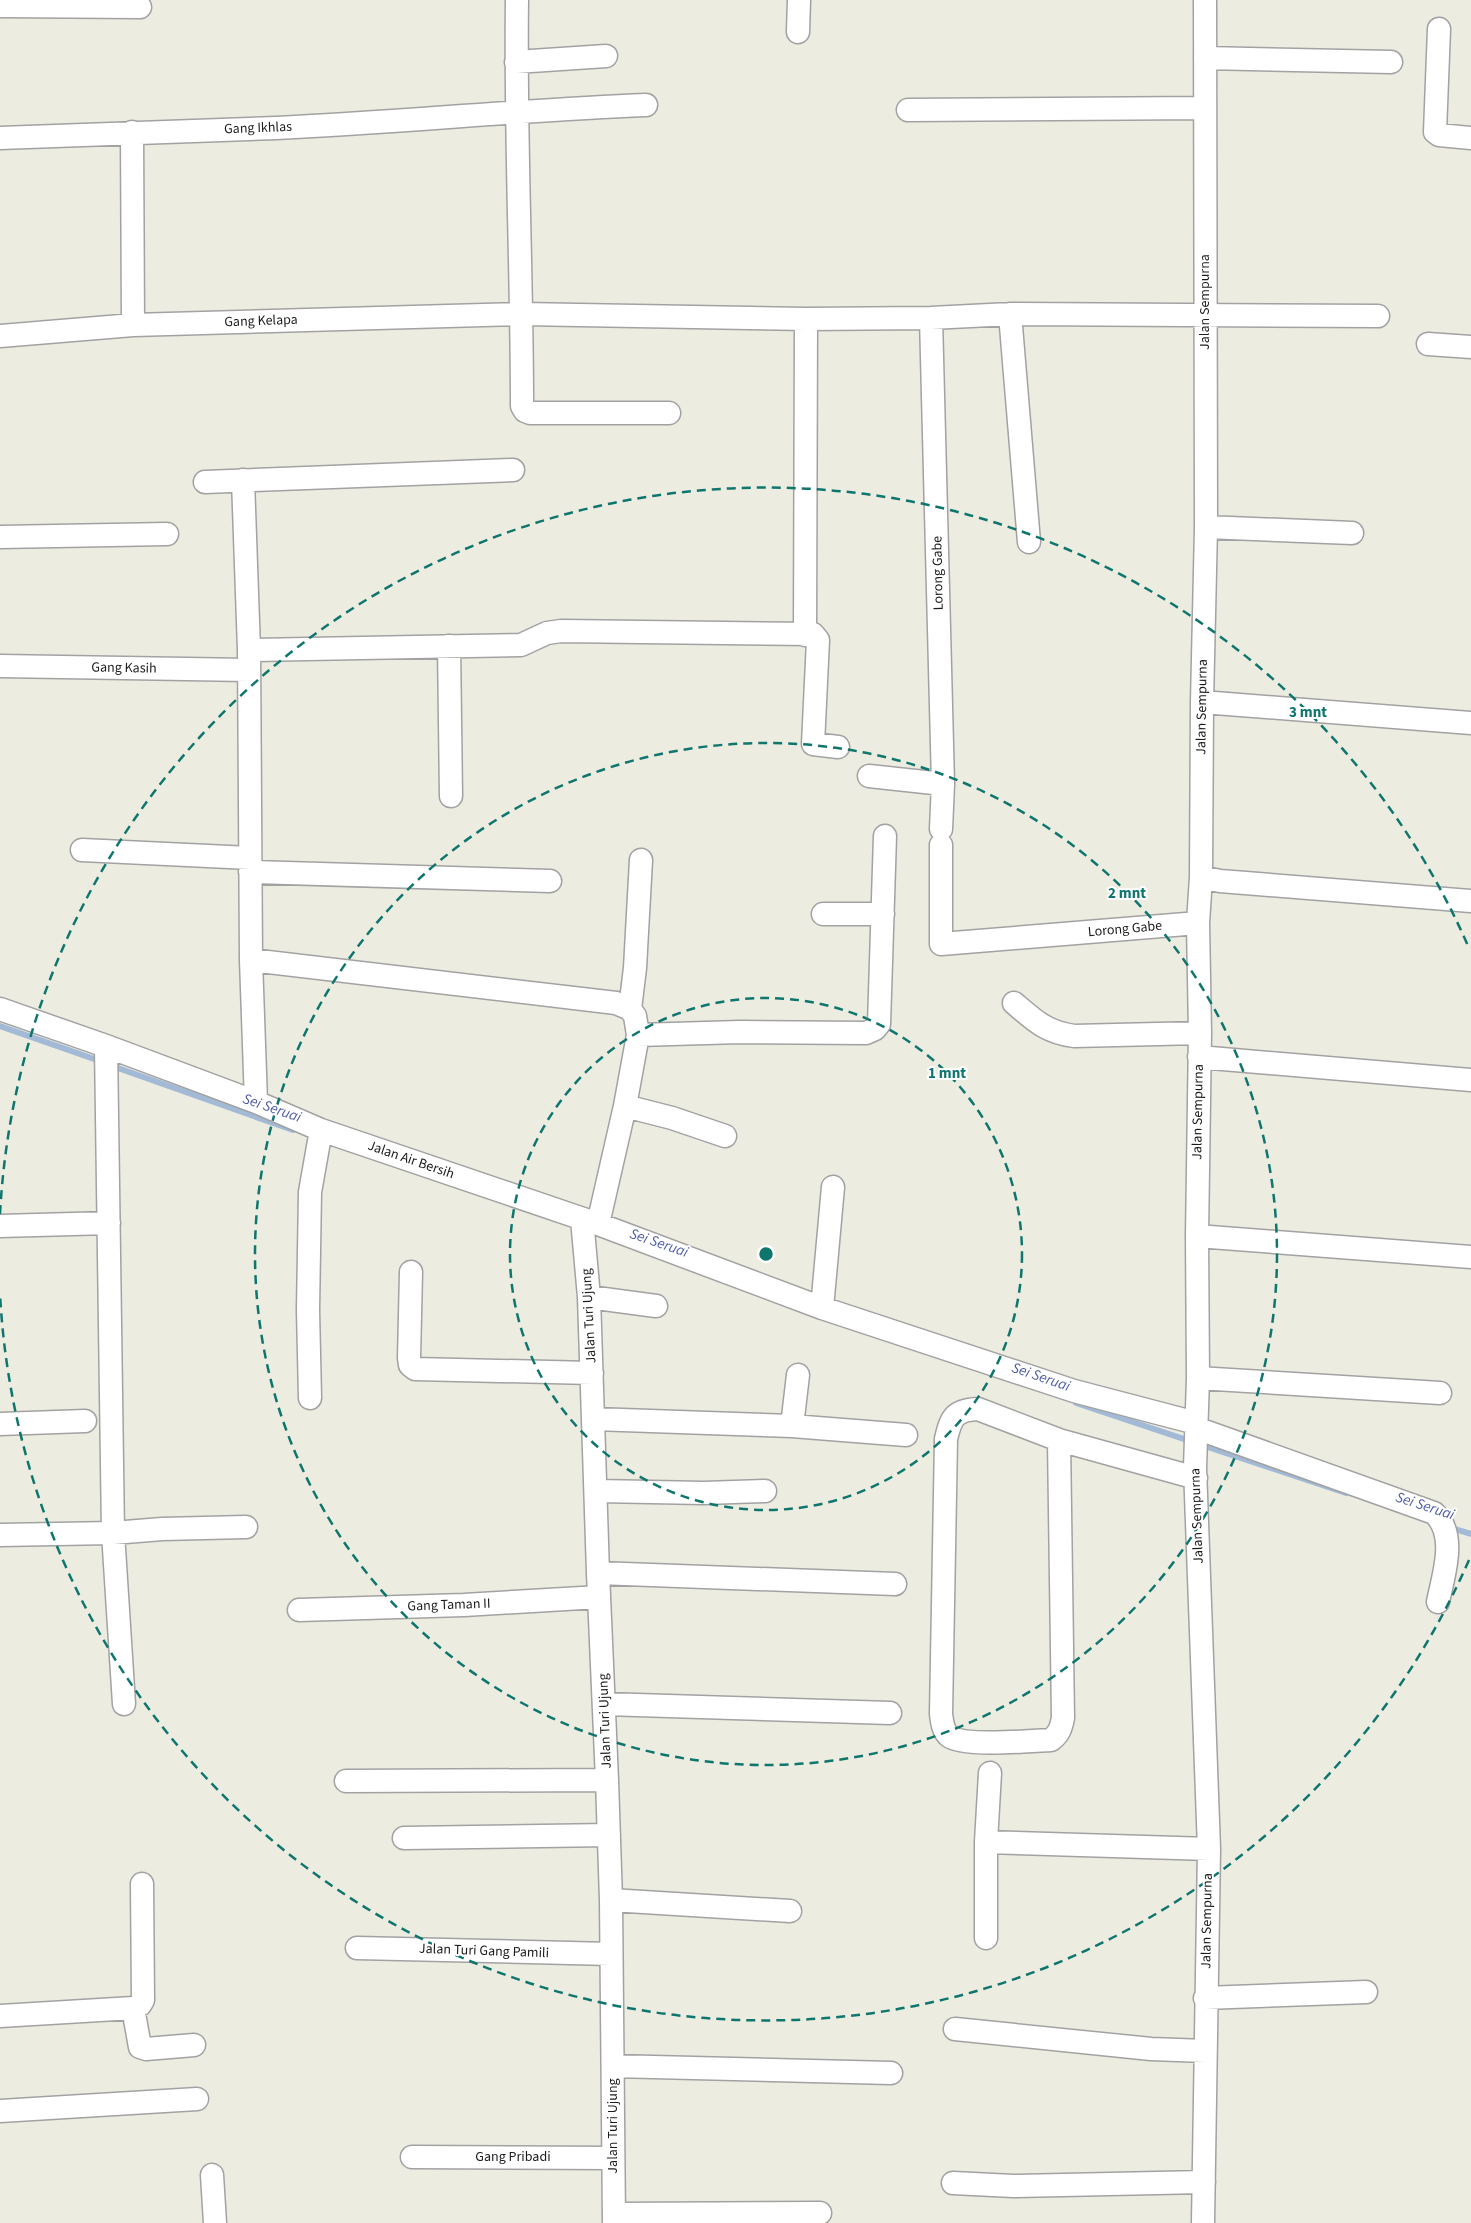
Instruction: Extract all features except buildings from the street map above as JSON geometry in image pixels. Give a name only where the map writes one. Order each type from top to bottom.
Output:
[{"type":"street","points":[[517,0],[516,112],[522,314],[522,406],[525,411],[544,413],[668,413]]},
{"type":"street","points":[[798,32],[799,0]]},
{"type":"street","name":"Jalan Sempurna","points":[[1203,2223],[1209,1849],[1196,1473],[1187,1424],[1198,1378],[1197,1236],[1200,1033],[1198,923],[1201,877],[1206,527],[1205,0]]},
{"type":"street","points":[[0,6],[140,8]]},
{"type":"street","points":[[1439,29],[1435,132],[1439,136],[1471,138]]},
{"type":"street","points":[[516,62],[606,56]]},
{"type":"street","points":[[1205,58],[1391,62]]},
{"type":"street","name":"Gang Ikhlas","points":[[0,138],[275,128],[546,109],[646,105]]},
{"type":"street","points":[[908,110],[1204,108]]},
{"type":"street","points":[[132,132],[133,325]]},
{"type":"street","name":"Gang Kelapa","points":[[0,336],[133,325],[522,314],[806,318],[932,318],[1010,314],[1378,316]]},
{"type":"street","points":[[1010,314],[1029,542]]},
{"type":"street","points":[[806,318],[805,635],[814,634],[818,640],[813,744],[838,747]]},
{"type":"street","name":"Lorong Gabe","points":[[932,318],[943,784],[941,944],[1198,923]]},
{"type":"street","points":[[1428,344],[1471,347]]},
{"type":"street","points":[[205,482],[513,470]]},
{"type":"street","points":[[243,480],[249,660],[251,960],[256,1102]]},
{"type":"street","points":[[1206,527],[1352,533]]},
{"type":"street","points":[[0,537],[167,534]]},
{"type":"street","name":"Gang Kasih","points":[[0,666],[249,660],[449,646],[521,645],[552,631],[805,635]]},
{"type":"street","points":[[449,646],[451,796]]},
{"type":"street","points":[[1202,702],[1471,723]]},
{"type":"street","points":[[869,776],[943,784]]},
{"type":"street","points":[[251,960],[616,1003],[635,1023],[740,1032],[866,1033],[875,1029],[879,1024],[885,836]]},
{"type":"street","points":[[82,850],[250,865],[550,881]]},
{"type":"street","name":"Jalan Turi Ujung","points":[[614,2219],[611,1900],[605,1704],[598,1573],[590,1297],[590,1221],[625,1106],[635,1023],[634,968],[641,860]]},
{"type":"street","points":[[1201,877],[1230,882],[1471,902]]},
{"type":"street","points":[[823,914],[883,914]]},
{"type":"street","points":[[1014,1003],[1041,1026],[1057,1034],[1074,1036],[1200,1033]]},
{"type":"street","name":"Jalan Air Bersih","points":[[0,1009],[256,1102],[319,1137],[590,1221],[822,1308],[1074,1391],[1187,1424],[1426,1510],[1443,1529],[1447,1555],[1438,1602]]},
{"type":"street","points":[[106,1046],[112,1533],[124,1704]]},
{"type":"street","points":[[1199,1057],[1471,1080]]},
{"type":"street","points":[[625,1106],[672,1118],[725,1136]]},
{"type":"street","points":[[310,1398],[310,1192],[319,1137]]},
{"type":"street","points":[[822,1308],[833,1187]]},
{"type":"street","points":[[0,1226],[109,1223]]},
{"type":"street","points":[[1197,1236],[1471,1257]]},
{"type":"street","points":[[411,1272],[410,1365],[416,1368],[592,1373]]},
{"type":"street","points":[[590,1297],[656,1306]]},
{"type":"street","points":[[792,1426],[798,1375]]},
{"type":"street","points":[[1198,1378],[1440,1393]]},
{"type":"street","points":[[1059,1440],[1064,1718],[1062,1728],[1058,1735],[1051,1740],[993,1742],[955,1739],[947,1734],[941,1714],[946,1439],[950,1423],[956,1414],[966,1410],[978,1409],[1059,1440],[1196,1473]]},
{"type":"street","points":[[594,1419],[792,1426],[906,1435]]},
{"type":"street","points":[[0,1424],[85,1421]]},
{"type":"street","points":[[597,1491],[704,1493],[765,1491]]},
{"type":"street","points":[[0,1535],[112,1533],[246,1526]]},
{"type":"street","points":[[598,1573],[895,1584]]},
{"type":"street","name":"Gang Taman II","points":[[299,1610],[464,1605],[599,1597]]},
{"type":"street","points":[[605,1704],[890,1713]]},
{"type":"street","points":[[986,1938],[986,1842],[990,1773]]},
{"type":"street","points":[[346,1781],[607,1780]]},
{"type":"street","points":[[404,1838],[609,1835]]},
{"type":"street","points":[[986,1842],[1209,1849]]},
{"type":"street","points":[[0,2016],[133,2008],[140,2005],[143,2000],[142,1884]]},
{"type":"street","points":[[611,1900],[790,1912]]},
{"type":"street","name":"Jalan Turi Gang Pamili","points":[[357,1948],[611,1954]]},
{"type":"street","points":[[1206,1998],[1366,1992]]},
{"type":"street","points":[[133,2008],[140,2047],[156,2049],[194,2045]]},
{"type":"street","points":[[955,2029],[1151,2049],[1205,2051]]},
{"type":"street","points":[[613,2066],[891,2074]]},
{"type":"street","points":[[0,2111],[197,2099]]},
{"type":"street","name":"Gang Pribadi","points":[[412,2157],[614,2158]]},
{"type":"street","points":[[212,2175],[215,2223]]},
{"type":"street","points":[[953,2182],[1013,2186],[1204,2182]]},
{"type":"street","points":[[614,2219],[820,2214]]},
{"type":"waterway","name":"Sei Seruai","points":[[0,1026],[97,1060]]},
{"type":"waterway","name":"Sei Seruai","points":[[115,1067],[293,1130]]},
{"type":"waterway","name":"Sei Seruai","points":[[1076,1403],[1346,1493]]},
{"type":"waterway","name":"Sei Seruai","points":[[1448,1527],[1471,1534]]}]
